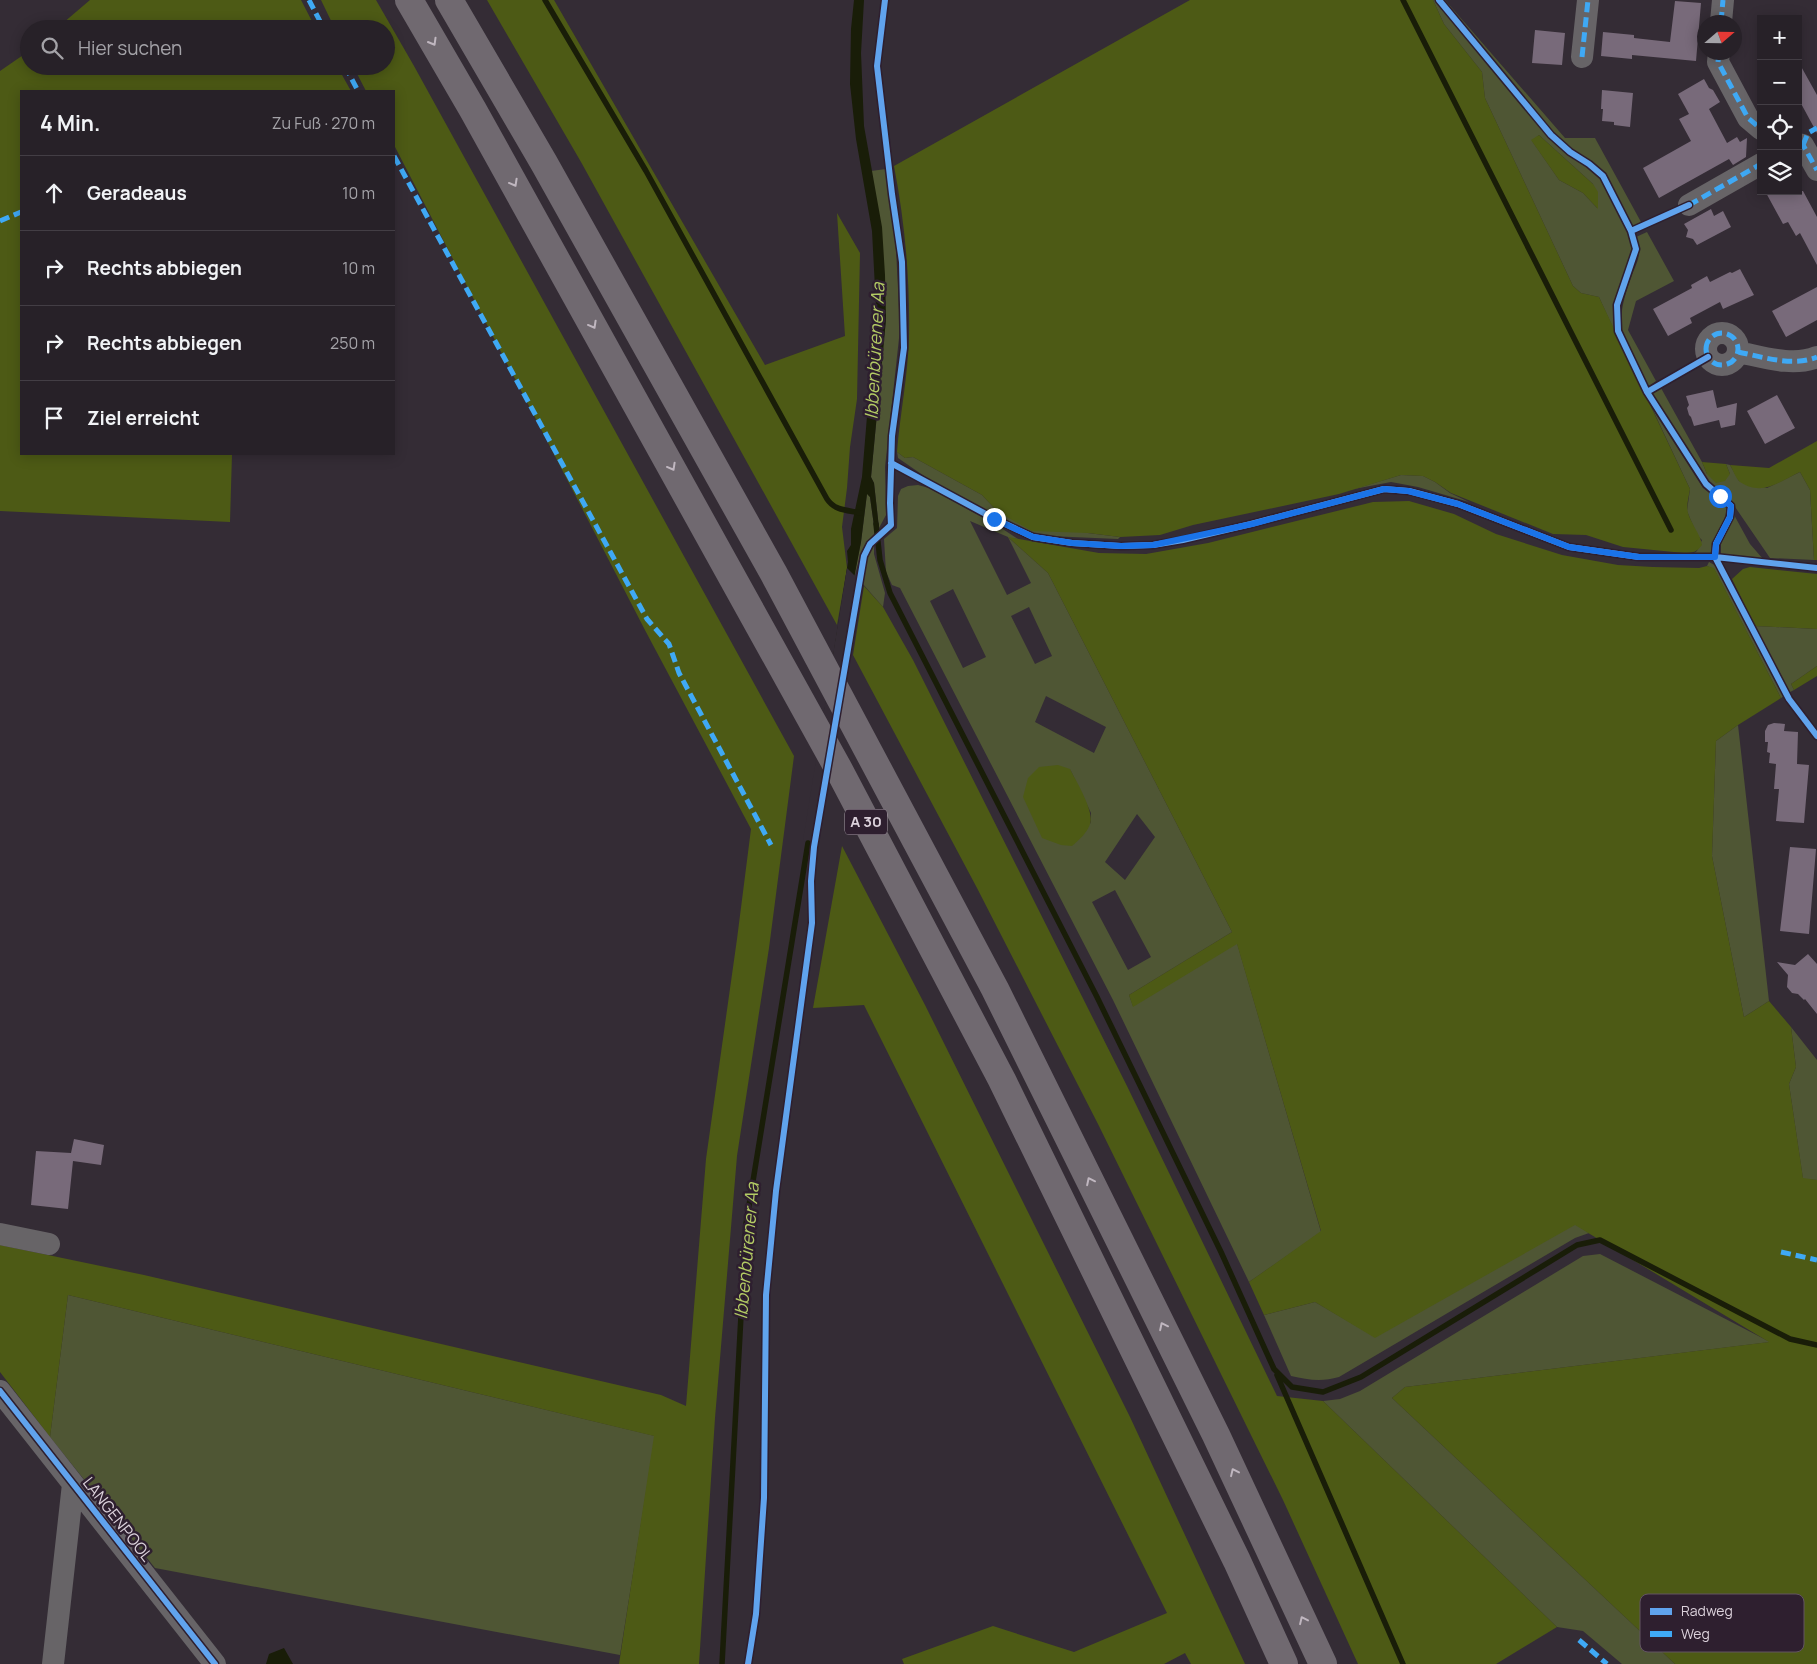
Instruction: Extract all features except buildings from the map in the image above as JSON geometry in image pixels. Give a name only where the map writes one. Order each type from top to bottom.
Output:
[{"type":"highway","name":"A 30","points":[[409,0],[473,110],[843,776],[1002,1080],[1229,1543],[1284,1664]]},
{"type":"highway","name":"A 30","points":[[449,0],[544,163],[774,574],[995,989],[1216,1435],[1323,1664]]},
{"type":"street","points":[[1582,57],[1588,0]]},
{"type":"street","points":[[1722,15],[1723,0]]},
{"type":"street","points":[[1718,60],[1748,118],[1757,126]]},
{"type":"street","points":[[1802,145],[1817,170]]},
{"type":"street","points":[[1689,205],[1757,166]]},
{"type":"street","points":[[1738,352],[1784,361],[1808,361],[1817,357]]},
{"type":"street","points":[[0,1234],[49,1244]]},
{"type":"street","name":"LANGENPOOL","points":[[0,1391],[215,1664]]},
{"type":"street","points":[[53,1664],[73,1484]]},
{"type":"shaded area","points":[[1433,0],[1436,0],[1555,144],[1583,162],[1600,176],[1628,228],[1633,243],[1632,255],[1613,304],[1614,330],[1599,297],[1581,293],[1573,286],[1485,98],[1482,72],[1444,24]],"holes":[[[1539,135],[1593,184],[1597,208],[1583,193],[1559,180],[1532,141]]]},
{"type":"shaded area","points":[[1442,0],[1445,0],[1565,138],[1595,138],[1641,222],[1631,227],[1602,173],[1551,133]]},
{"type":"shaded area","points":[[886,169],[896,249],[900,329],[885,467],[886,515],[879,528],[874,483],[871,477],[886,319],[871,171]]},
{"type":"shaded area","points":[[1647,232],[1674,281],[1636,301],[1628,330],[1656,381],[1648,387],[1623,334],[1621,319],[1629,282],[1639,256],[1636,237]]},
{"type":"shaded area","points":[[1661,388],[1707,474],[1730,474],[1726,464],[1730,465],[1739,481],[1767,488],[1800,472],[1810,490],[1814,560],[1770,558],[1731,501],[1707,479],[1652,394]]},
{"type":"shaded area","points":[[1652,408],[1703,488],[1727,506],[1710,555],[1691,555],[1697,551],[1702,540],[1697,535],[1687,511],[1690,489]]},
{"type":"shaded area","points":[[897,452],[905,458],[913,457],[982,495],[998,512],[1088,533],[1120,537],[1118,539],[1049,536],[1026,531],[988,513],[930,480],[898,458]]},
{"type":"shaded area","points":[[1401,475],[1423,476],[1450,493],[1469,502],[1418,487],[1391,482],[1354,489]]},
{"type":"shaded area","points":[[918,485],[929,488],[998,526],[1018,539],[1009,538],[1048,573],[1232,932],[1129,995],[1133,1006],[1237,943],[1321,1232],[1249,1282],[1113,1000],[900,588],[892,585],[886,572],[884,539],[897,528],[898,496],[901,489]],"holes":[[[970,521],[1008,537],[1031,583],[1007,595]],[[953,589],[986,657],[963,668],[930,601]],[[1029,607],[1052,656],[1035,664],[1011,616]],[[1046,696],[1106,727],[1094,753],[1035,722]],[[1070,769],[1091,813],[1091,824]],[[1137,814],[1155,837],[1125,880],[1105,862]],[[1115,890],[1151,957],[1128,970],[1092,902]]]},
{"type":"shaded area","points":[[867,493],[870,497],[875,533],[866,543],[860,556],[851,590],[861,542]]},
{"type":"shaded area","points":[[1733,513],[1750,544],[1763,559],[1721,554],[1721,544],[1733,518]]},
{"type":"shaded area","points":[[874,543],[874,554],[885,593],[883,607],[862,583],[868,553]]},
{"type":"shaded area","points":[[1709,562],[1718,567],[1784,696],[1781,698],[1714,569],[1707,566]]},
{"type":"shaded area","points":[[1755,626],[1817,629],[1817,666],[1791,684],[1794,690],[1790,692]]},
{"type":"shaded area","points":[[1738,725],[1769,1001],[1744,1017],[1712,856],[1716,741]]},
{"type":"shaded area","points":[[1791,1027],[1817,1060],[1817,1180],[1803,1179],[1789,1084],[1796,1067]]},
{"type":"shaded area","points":[[1575,1224],[1589,1233],[1575,1238],[1339,1377],[1315,1380],[1291,1376],[1264,1315],[1315,1302],[1375,1337]]},
{"type":"shaded area","points":[[1600,1254],[1770,1342],[1405,1387],[1392,1398],[1640,1631],[1640,1652],[1662,1652],[1675,1664],[1622,1664],[1583,1631],[1557,1627],[1323,1401],[1340,1399],[1360,1391],[1583,1256]]},
{"type":"shaded area","points":[[68,1295],[655,1436],[620,1655],[155,1568],[50,1437]]},
{"type":"green space","points":[[90,0],[301,0],[311,20],[67,20]]},
{"type":"green space","points":[[321,0],[376,0],[388,20],[331,20]]},
{"type":"green space","points":[[487,0],[554,0],[765,365],[845,336],[837,213],[860,253],[857,399],[842,527],[847,568],[837,625],[581,162]]},
{"type":"green space","points":[[1190,0],[1433,0],[1444,24],[1482,72],[1485,98],[1573,286],[1581,293],[1599,297],[1690,489],[1687,510],[1702,545],[1696,551],[1684,553],[1623,547],[1586,535],[1553,534],[1451,493],[1423,476],[1401,475],[1339,494],[1193,525],[1160,535],[1120,537],[1088,533],[1032,531],[998,512],[982,495],[913,457],[905,458],[897,452],[907,366],[909,294],[906,251],[894,166]]},
{"type":"green space","points":[[395,33],[794,756],[769,948],[737,1156],[715,1418],[699,1664],[619,1664],[654,1436],[68,1295],[50,1437],[0,1372],[0,1245],[144,1275],[661,1395],[686,1406],[706,1159],[751,829],[646,632],[395,147],[395,90],[365,90],[358,75],[395,75]]},
{"type":"green space","points":[[20,57],[20,75],[342,75],[350,90],[20,90],[20,455],[232,455],[230,522],[0,511],[0,71]]},
{"type":"green space","points":[[1539,135],[1593,184],[1598,192],[1598,209],[1583,193],[1559,180],[1531,140]]},
{"type":"green space","points":[[1817,441],[1817,560],[1814,560],[1810,490],[1800,472],[1771,486],[1756,488],[1740,482],[1730,465],[1769,468]]},
{"type":"green space","points":[[1702,462],[1726,464],[1730,474],[1725,481],[1716,483],[1707,474]]},
{"type":"green space","points":[[1409,501],[1454,514],[1496,534],[1562,555],[1618,565],[1699,568],[1707,566],[1714,568],[1781,698],[1716,741],[1712,856],[1744,1017],[1769,1001],[1791,1027],[1796,1067],[1789,1084],[1803,1178],[1817,1180],[1817,1664],[1675,1664],[1662,1652],[1804,1652],[1804,1594],[1640,1594],[1640,1631],[1392,1398],[1405,1387],[1769,1342],[1575,1225],[1375,1338],[1315,1302],[1264,1315],[1249,1282],[1321,1231],[1237,944],[1133,1007],[1129,995],[1232,932],[1048,573],[1008,537],[1099,553],[1146,554],[1208,543],[1373,502]]},
{"type":"green space","points":[[1750,567],[1817,574],[1817,629],[1755,626],[1732,579],[1743,569]]},
{"type":"green space","points":[[864,586],[883,607],[913,660],[1127,1086],[1277,1396],[1323,1401],[1557,1627],[1496,1664],[1358,1664],[1283,1500],[1098,1124],[977,888],[853,655]]},
{"type":"green space","points":[[1817,666],[1817,676],[1794,690],[1791,684]]},
{"type":"green space","points":[[1058,765],[1070,769],[1090,812],[1089,827],[1083,836],[1072,846],[1061,845],[1042,838],[1023,797],[1028,778],[1039,767]]},
{"type":"green space","points":[[842,846],[925,1005],[1130,1417],[1245,1664],[1191,1664],[1185,1653],[1164,1664],[904,1664],[902,1659],[993,1626],[1074,1652],[1167,1613],[864,1005],[813,1008]]},
{"type":"water","points":[[854,0],[864,0],[861,53],[864,126],[882,227],[885,275],[886,319],[871,477],[874,483],[879,528],[875,533],[870,497],[867,494],[861,542],[804,840],[848,562],[847,551],[851,545],[851,529],[862,477],[876,307],[872,231],[856,139],[850,84],[851,29]]},
{"type":"water","points":[[284,1648],[293,1664],[266,1664],[269,1654]]},
{"type":"pier","points":[[847,568],[856,577],[814,847],[803,840]]},
{"type":"waterway","points":[[545,0],[646,171],[827,499],[838,508],[861,513]]},
{"type":"waterway","points":[[1403,0],[1671,530]]},
{"type":"waterway","points":[[876,524],[880,560],[890,593],[1097,997],[1221,1252],[1274,1369],[1292,1387],[1323,1392],[1361,1377],[1577,1245],[1600,1240],[1790,1339],[1817,1345]]},
{"type":"waterway","name":"Ibbenbürener Aa","points":[[722,1664],[746,1224],[808,843]]},
{"type":"waterway","points":[[1277,1375],[1403,1664]]},
{"type":"marked path","points":[[309,0],[319,20]]},
{"type":"marked path","points":[[1582,57],[1588,0]]},
{"type":"marked path","points":[[1722,15],[1723,0]]},
{"type":"marked path","points":[[1718,60],[1748,118],[1757,126]]},
{"type":"marked path","points":[[350,75],[357,90]]},
{"type":"marked path","points":[[1803,145],[1808,133],[1817,128]]},
{"type":"marked path","points":[[1802,145],[1817,170]]},
{"type":"marked path","points":[[395,158],[647,619],[669,644],[679,673],[771,845]]},
{"type":"marked path","points":[[1689,205],[1757,166]]},
{"type":"marked path","points":[[0,221],[20,212]]},
{"type":"marked path","points":[[1722,333],[1728,334],[1733,338],[1737,343],[1738,349],[1737,355],[1733,360],[1728,364],[1722,365],[1716,364],[1711,360],[1707,355],[1706,349],[1707,343],[1711,338],[1716,334],[1722,333]]},
{"type":"marked path","points":[[1738,352],[1788,361],[1808,360],[1817,357]]},
{"type":"marked path","points":[[1781,1252],[1817,1260]]},
{"type":"marked path","points":[[1579,1640],[1607,1664]]},
{"type":"cycle path","points":[[748,1664],[756,1614],[764,1498],[766,1295],[776,1191],[812,923],[811,881],[814,847],[864,556],[870,544],[891,525],[892,436],[904,348],[902,262],[877,66],[885,0]]},
{"type":"cycle path","points":[[1439,0],[1551,135],[1570,152],[1603,176],[1631,231],[1636,249],[1617,305],[1618,331],[1647,392],[1706,484],[1731,506],[1730,517],[1716,544],[1715,557],[1789,699],[1817,736]]},
{"type":"cycle path","points":[[1631,231],[1689,205]]},
{"type":"cycle path","points":[[1647,392],[1708,357]]},
{"type":"cycle path","points":[[891,463],[995,519],[1033,537],[1072,543],[1121,546],[1153,545],[1183,540],[1384,489],[1409,491],[1458,504],[1569,547],[1639,557],[1715,557],[1817,568]]},
{"type":"cycle path","points":[[0,1391],[215,1664]]},
{"type":"route","points":[[994,519],[1033,537],[1072,543],[1121,546],[1153,545],[1252,524],[1384,489],[1408,491],[1458,504],[1569,547],[1639,557],[1715,557],[1716,544],[1730,517],[1731,506],[1720,496]]}]
